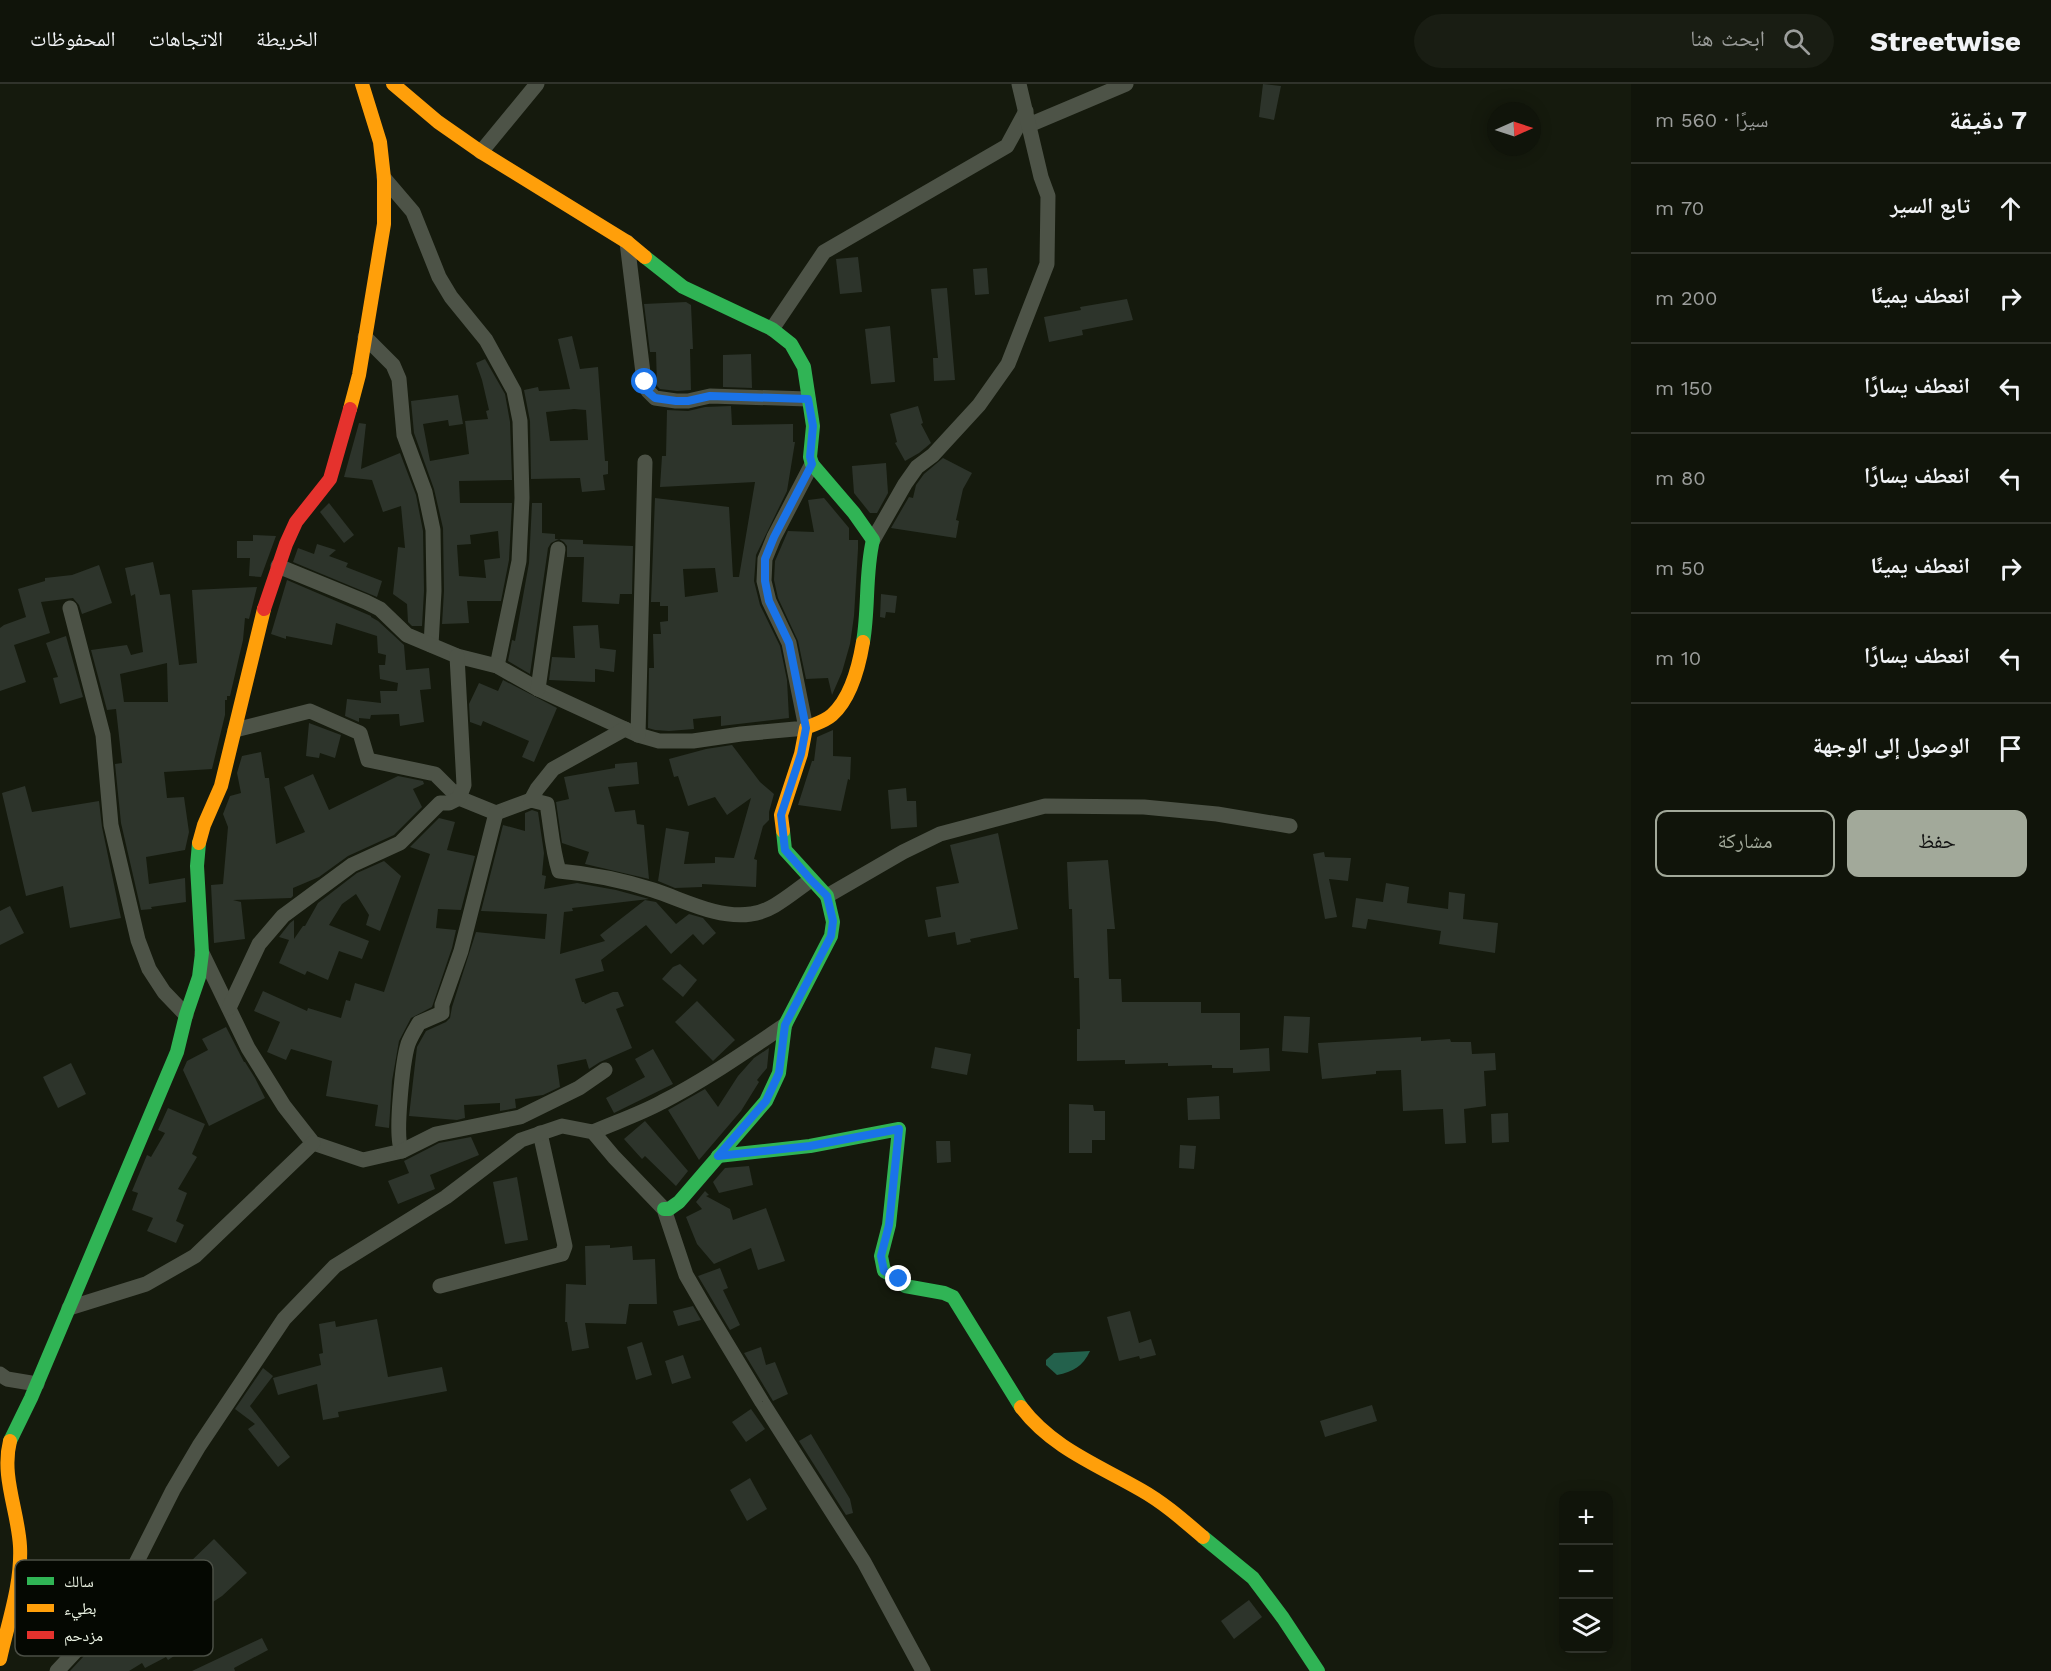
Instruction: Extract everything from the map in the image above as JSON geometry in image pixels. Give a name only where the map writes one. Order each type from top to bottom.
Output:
[{"type":"street","points":[[20,1560],[20,1536],[9,1475],[8,1454],[11,1441],[177,1052],[199,977],[202,953],[198,846],[204,825],[221,786],[265,605],[278,566],[296,522],[330,479],[359,375],[384,224],[384,178],[380,142],[362,84]]},
{"type":"street","points":[[393,84],[438,122],[481,152],[627,242],[683,287],[772,329],[791,344],[804,368],[813,426],[810,457],[812,464],[854,513],[873,540]]},
{"type":"street","points":[[481,152],[537,84]]},
{"type":"street","points":[[278,566],[380,609],[407,635],[457,656],[497,666],[538,689],[632,732],[659,741],[693,741],[806,728],[833,714],[850,692],[858,670],[868,608],[869,554],[873,540],[916,467],[933,455],[979,405],[1008,364],[1047,264],[1048,196],[1041,177],[1019,84]]},
{"type":"street","points":[[772,329],[824,252],[1007,146],[1028,118],[1126,84]]},
{"type":"street","points":[[384,178],[413,212],[439,277],[451,297],[486,340],[514,391],[520,421],[522,498],[519,561],[497,666]]},
{"type":"street","points":[[627,242],[643,372],[648,392],[655,398],[676,401],[710,396],[808,399]]},
{"type":"street","points":[[365,336],[393,365],[399,380],[404,435],[425,492],[433,530],[432,645]]},
{"type":"street","points":[[632,732],[645,462]]},
{"type":"street","points":[[664,1209],[669,1209],[679,1202],[766,1101],[779,1073],[785,1025],[831,936],[833,921],[827,896],[785,850],[781,815],[801,754],[806,728],[789,643],[769,601],[765,581],[765,559],[812,464]]},
{"type":"street","points":[[538,689],[558,549]]},
{"type":"street","points":[[70,608],[103,735],[111,825],[138,940],[149,969],[164,992],[186,1015]]},
{"type":"street","points":[[229,1008],[259,944],[283,916],[352,865],[400,843],[440,803],[449,803],[459,798],[464,785],[457,656]]},
{"type":"street","points":[[235,730],[310,711],[360,733],[368,760],[435,774],[459,798],[496,813],[531,800],[547,804],[553,837],[552,850],[559,871],[594,874],[656,891],[687,903],[726,913],[751,915],[766,909],[811,880]]},
{"type":"street","points":[[531,800],[553,769],[632,732]]},
{"type":"street","points":[[827,896],[903,852],[940,834],[1045,806],[1144,807],[1217,814],[1290,826]]},
{"type":"street","points":[[402,1150],[399,1146],[398,1122],[407,1046],[418,1023],[442,1013],[442,1005],[462,951],[496,813]]},
{"type":"street","points":[[202,953],[248,1048],[284,1106],[313,1143],[363,1160],[402,1150],[436,1134],[520,1117],[579,1088],[605,1070]]},
{"type":"street","points":[[138,1560],[173,1490],[199,1446],[284,1319],[335,1266],[446,1197],[521,1140],[562,1126],[593,1132],[660,1103],[733,1062],[785,1025]]},
{"type":"street","points":[[718,1156],[810,1146],[899,1129],[889,1225],[881,1256],[884,1271],[899,1279],[905,1286],[944,1293],[953,1298],[962,1309],[1013,1397],[1033,1423],[1073,1454],[1142,1490],[1166,1506],[1253,1578],[1318,1671]]},
{"type":"street","points":[[593,1132],[664,1209],[686,1275],[762,1402],[864,1562],[923,1671]]},
{"type":"street","points":[[440,1286],[562,1254],[565,1246],[540,1133]]},
{"type":"street","points":[[69,1308],[146,1284],[195,1256],[313,1143]]},
{"type":"street","points":[[0,1374],[8,1379],[37,1384]]},
{"type":"street","points":[[0,1659],[15,1586]]},
{"type":"street","points":[[57,1671],[71,1656]]},
{"type":"shaded area","points":[[1090,1351],[1077,1368],[1068,1372],[1057,1375],[1046,1365],[1046,1360],[1054,1353]]},
{"type":"building","points":[[1263,84],[1281,86],[1274,120],[1259,117]]},
{"type":"building","points":[[858,257],[862,292],[840,294],[836,259]]},
{"type":"building","points":[[987,268],[989,294],[975,295],[973,269]]},
{"type":"building","points":[[947,288],[955,380],[934,381],[933,358],[938,358],[931,289]]},
{"type":"building","points":[[1127,299],[1133,320],[1082,330],[1083,335],[1049,342],[1044,317],[1081,310],[1080,307]]},
{"type":"building","points":[[686,302],[691,305],[693,349],[690,349],[691,390],[660,389],[657,386],[656,352],[650,352],[644,304]]},
{"type":"building","points":[[890,326],[895,382],[871,384],[865,329]]},
{"type":"building","points":[[572,336],[580,369],[598,367],[605,461],[608,461],[608,474],[603,475],[605,490],[582,492],[580,478],[531,479],[530,421],[524,390],[538,387],[539,391],[570,389],[558,339]],"holes":[[[586,410],[588,440],[550,441],[546,412]]]},
{"type":"building","points":[[751,354],[752,388],[723,387],[723,355]]},
{"type":"building","points":[[485,359],[505,394],[510,422],[512,480],[459,481],[460,503],[512,503],[509,560],[501,601],[467,601],[469,623],[442,624],[443,528],[434,489],[414,433],[411,401],[458,395],[463,424],[449,426],[448,420],[423,424],[430,461],[469,454],[465,421],[488,419],[486,411],[489,410],[476,363]],"holes":[[[498,531],[500,558],[484,560],[486,578],[459,576],[457,545],[471,544],[470,535]]]},
{"type":"building","points":[[731,406],[732,425],[793,424],[793,442],[795,442],[787,491],[756,555],[754,581],[760,605],[780,646],[787,680],[789,718],[721,726],[721,716],[693,719],[694,729],[655,730],[648,728],[649,668],[654,668],[653,634],[661,634],[660,622],[668,621],[668,606],[660,606],[660,602],[651,602],[655,498],[729,507],[733,577],[739,577],[755,482],[660,487],[662,456],[666,456],[667,410],[688,411],[705,407]],"holes":[[[715,568],[718,592],[685,597],[683,569]]]},
{"type":"building","points":[[918,406],[923,423],[921,424],[931,443],[905,461],[895,443],[897,442],[890,414]]},
{"type":"building","points":[[359,423],[366,424],[361,469],[400,453],[416,495],[423,531],[422,626],[412,626],[408,622],[407,604],[393,594],[398,547],[405,548],[401,506],[383,512],[372,480],[344,477]]},
{"type":"building","points":[[943,458],[972,473],[963,489],[956,520],[959,521],[956,538],[891,528],[909,497],[913,498],[916,485],[924,474]]},
{"type":"building","points":[[886,463],[888,493],[877,513],[870,513],[854,493],[852,466]]},
{"type":"building","points":[[824,498],[849,528],[849,540],[858,540],[854,616],[850,644],[832,695],[828,678],[806,679],[798,641],[778,598],[774,580],[775,561],[788,531],[814,532],[808,500]]},
{"type":"building","points":[[329,503],[354,535],[344,543],[320,512]]},
{"type":"building","points":[[532,503],[542,503],[542,533],[555,534],[555,539],[559,539],[551,543],[548,548],[530,674],[508,661],[512,640],[515,641],[529,563]]},
{"type":"building","points":[[253,535],[276,536],[261,577],[249,576],[250,558],[237,558],[237,541],[253,541]]},
{"type":"building","points":[[559,539],[583,540],[583,544],[633,546],[632,594],[620,594],[619,604],[582,602],[584,557],[567,557],[567,546]]},
{"type":"building","points":[[317,544],[336,550],[329,556],[348,563],[346,567],[382,581],[377,597],[293,562],[298,548],[314,554]]},
{"type":"building","points":[[153,562],[160,595],[170,594],[179,665],[197,663],[192,590],[257,587],[249,619],[245,618],[243,640],[230,696],[227,696],[225,700],[225,715],[212,769],[164,772],[167,798],[184,797],[189,832],[185,850],[146,857],[149,884],[185,878],[186,902],[141,910],[121,823],[115,764],[122,763],[116,709],[107,710],[91,650],[127,645],[131,655],[143,652],[135,594],[131,596],[125,568]],"holes":[[[167,663],[168,702],[124,702],[120,674]]]},
{"type":"building","points":[[99,565],[112,603],[82,614],[73,598],[41,602],[50,633],[14,645],[26,682],[0,691],[0,628],[26,617],[18,589],[45,581],[45,578],[72,575]]},
{"type":"building","points":[[287,580],[378,621],[404,645],[406,670],[429,668],[431,689],[420,690],[424,722],[400,726],[399,714],[371,715],[370,719],[359,718],[359,722],[345,716],[347,699],[381,703],[380,691],[397,691],[398,683],[380,679],[379,665],[385,665],[386,655],[378,653],[377,636],[336,623],[332,645],[286,636],[286,639],[271,634]]},
{"type":"building","points":[[881,594],[897,596],[895,613],[886,612],[885,618],[880,617]]},
{"type":"building","points":[[598,625],[600,648],[616,650],[614,672],[595,669],[595,682],[549,680],[552,657],[575,658],[573,626]]},
{"type":"building","points":[[66,636],[83,697],[60,704],[53,678],[58,677],[46,643]]},
{"type":"building","points":[[503,680],[557,708],[534,762],[522,757],[529,741],[483,721],[481,726],[470,722],[469,704],[479,683],[498,691]]},
{"type":"building","points":[[309,723],[341,735],[335,758],[320,753],[319,758],[306,756]]},
{"type":"building","points":[[833,730],[833,756],[851,757],[850,780],[848,779],[841,811],[798,805],[812,761],[814,761],[817,737]]},
{"type":"building","points":[[732,745],[760,782],[774,794],[769,820],[763,826],[754,859],[757,860],[756,887],[702,884],[702,887],[675,888],[658,881],[666,828],[689,832],[684,864],[715,863],[715,857],[734,858],[751,798],[727,815],[715,797],[688,806],[678,776],[674,777],[669,759]]},
{"type":"building","points":[[261,752],[265,778],[269,778],[276,844],[305,832],[284,787],[313,774],[329,810],[398,776],[423,781],[424,784],[413,789],[422,807],[394,835],[348,856],[319,877],[293,888],[291,898],[233,900],[241,902],[245,939],[214,943],[211,885],[223,884],[228,827],[223,814],[230,796],[241,793],[237,773],[242,756]]},
{"type":"building","points":[[637,762],[639,784],[608,787],[615,812],[635,810],[637,824],[644,825],[649,879],[585,864],[589,852],[562,843],[556,802],[569,799],[564,777],[615,768],[615,764]]},
{"type":"building","points":[[25,786],[32,812],[99,801],[102,827],[121,918],[70,928],[63,886],[26,896],[2,793]]},
{"type":"building","points":[[906,788],[907,801],[916,801],[917,827],[891,829],[888,790]]},
{"type":"building","points":[[532,810],[538,812],[544,853],[542,875],[546,876],[544,889],[577,883],[649,899],[572,908],[573,911],[564,912],[560,954],[605,941],[600,935],[645,900],[656,902],[676,924],[689,914],[703,918],[716,933],[703,945],[693,934],[671,954],[646,925],[601,960],[604,971],[575,979],[582,1002],[585,1004],[618,992],[624,1006],[616,1009],[632,1048],[589,1069],[586,1059],[557,1065],[560,1087],[543,1095],[515,1099],[516,1108],[500,1111],[500,1103],[464,1105],[465,1118],[457,1120],[409,1116],[417,1047],[426,1031],[450,1018],[476,932],[545,939],[547,914],[481,911],[503,825],[525,831],[525,813]]},
{"type":"building","points":[[439,818],[455,822],[447,850],[475,856],[461,910],[438,909],[436,928],[456,930],[452,948],[432,1007],[411,1018],[399,1041],[392,1081],[389,1128],[375,1126],[378,1105],[326,1096],[332,1061],[291,1049],[286,1060],[267,1052],[280,1022],[254,1011],[263,991],[307,1011],[308,1008],[341,1018],[346,1000],[350,1001],[355,983],[384,992],[430,854],[410,847]]},
{"type":"building","points":[[998,833],[1018,929],[970,939],[971,942],[957,945],[955,932],[928,937],[925,920],[941,917],[936,887],[959,883],[950,845]]},
{"type":"building","points":[[1324,852],[1325,857],[1351,858],[1348,881],[1329,879],[1337,917],[1325,919],[1313,854]]},
{"type":"building","points":[[1108,860],[1115,929],[1107,929],[1109,979],[1121,979],[1122,1002],[1201,1002],[1201,1013],[1240,1013],[1240,1050],[1269,1048],[1270,1071],[1233,1073],[1233,1068],[1212,1068],[1212,1065],[1125,1064],[1125,1060],[1077,1061],[1077,1029],[1080,1029],[1079,978],[1074,978],[1072,909],[1069,909],[1067,862]]},
{"type":"building","points":[[384,861],[401,876],[380,931],[366,925],[369,915],[356,894],[342,904],[329,925],[369,941],[362,959],[339,951],[328,980],[307,971],[305,975],[279,963],[289,940],[279,937],[290,923],[294,920],[294,939],[305,926],[318,903],[357,873]]},
{"type":"building","points":[[1386,883],[1409,887],[1407,903],[1448,909],[1449,892],[1465,894],[1463,919],[1498,923],[1495,953],[1439,944],[1441,931],[1368,919],[1366,929],[1352,927],[1356,898],[1383,902]]},
{"type":"building","points":[[10,906],[24,933],[0,945],[0,911]]},
{"type":"building","points":[[680,964],[697,980],[683,997],[662,979],[673,967]]},
{"type":"building","points":[[697,1001],[735,1040],[713,1061],[675,1022]]},
{"type":"building","points":[[1284,1016],[1310,1017],[1308,1053],[1282,1051]]},
{"type":"building","points":[[226,1027],[265,1098],[209,1126],[183,1070],[187,1061],[208,1050],[202,1039]]},
{"type":"building","points":[[1421,1037],[1421,1041],[1450,1039],[1451,1042],[1471,1042],[1472,1054],[1495,1053],[1496,1070],[1484,1071],[1486,1106],[1464,1109],[1466,1143],[1445,1144],[1443,1109],[1403,1111],[1401,1070],[1376,1071],[1376,1074],[1322,1079],[1318,1043]]},
{"type":"building","points":[[935,1047],[971,1054],[967,1075],[931,1068]]},
{"type":"building","points":[[769,1048],[767,1068],[757,1080],[759,1082],[741,1111],[699,1160],[668,1110],[705,1089],[718,1107],[738,1076],[754,1058]]},
{"type":"building","points":[[653,1049],[673,1084],[614,1113],[606,1098],[645,1077],[635,1059]]},
{"type":"building","points":[[71,1063],[86,1094],[58,1108],[43,1077]]},
{"type":"building","points":[[1219,1096],[1220,1119],[1188,1120],[1187,1098]]},
{"type":"building","points":[[1069,1104],[1093,1105],[1094,1111],[1105,1111],[1105,1140],[1092,1140],[1092,1153],[1069,1153]]},
{"type":"building","points":[[168,1108],[205,1124],[192,1154],[197,1157],[178,1189],[187,1193],[176,1221],[184,1225],[176,1243],[147,1231],[153,1218],[132,1210],[138,1193],[132,1191],[147,1155],[151,1157],[165,1133],[158,1130]]},
{"type":"building","points":[[1508,1113],[1509,1142],[1492,1143],[1491,1114]]},
{"type":"building","points":[[645,1121],[688,1171],[676,1186],[645,1156],[642,1159],[624,1139]]},
{"type":"building","points":[[471,1137],[479,1155],[430,1175],[435,1189],[398,1204],[388,1181],[409,1173],[404,1161],[439,1143]]},
{"type":"building","points":[[936,1141],[950,1141],[951,1162],[937,1163]]},
{"type":"building","points":[[1180,1145],[1196,1146],[1194,1169],[1179,1168]]},
{"type":"building","points":[[749,1166],[753,1185],[719,1193],[713,1182],[725,1168]]},
{"type":"building","points":[[517,1177],[528,1240],[505,1244],[493,1182]]},
{"type":"building","points":[[705,1191],[709,1195],[706,1196],[730,1209],[733,1220],[766,1208],[785,1261],[758,1270],[751,1248],[714,1264],[697,1244],[686,1217],[702,1209],[696,1202]]},
{"type":"building","points":[[610,1245],[610,1248],[632,1246],[633,1260],[655,1259],[657,1304],[629,1304],[626,1324],[585,1323],[589,1348],[572,1351],[567,1322],[565,1322],[566,1284],[586,1285],[585,1246]]},
{"type":"building","points":[[720,1268],[728,1288],[723,1290],[740,1325],[730,1330],[698,1276]]},
{"type":"building","points":[[693,1306],[701,1320],[678,1326],[673,1311]]},
{"type":"building","points":[[1130,1311],[1139,1343],[1151,1339],[1156,1355],[1119,1361],[1107,1317]]},
{"type":"building","points":[[377,1319],[388,1377],[442,1367],[447,1391],[338,1412],[339,1417],[323,1420],[317,1384],[278,1395],[273,1378],[321,1365],[319,1354],[323,1353],[319,1324],[335,1321],[336,1327]]},
{"type":"building","points":[[642,1342],[652,1375],[636,1380],[627,1347]]},
{"type":"building","points":[[761,1347],[766,1365],[775,1362],[788,1394],[773,1401],[744,1353]]},
{"type":"building","points":[[683,1355],[691,1378],[672,1384],[665,1361]]},
{"type":"building","points":[[263,1368],[273,1376],[250,1406],[290,1457],[278,1467],[248,1429],[255,1424],[235,1409]]},
{"type":"building","points":[[1372,1405],[1377,1421],[1325,1437],[1320,1421]]},
{"type":"building","points":[[751,1409],[765,1429],[746,1442],[732,1422]]},
{"type":"building","points":[[811,1434],[850,1499],[853,1513],[846,1515],[799,1441]]},
{"type":"building","points":[[750,1478],[767,1509],[747,1521],[730,1490]]},
{"type":"building","points":[[214,1539],[247,1573],[213,1602],[213,1560],[192,1560]]},
{"type":"building","points":[[1249,1600],[1262,1617],[1234,1639],[1221,1621]]},
{"type":"building","points":[[262,1638],[268,1650],[234,1668],[235,1671],[192,1671]]},
{"type":"building","points":[[84,1656],[174,1656],[168,1660],[166,1657],[145,1668],[142,1663],[129,1671],[70,1671]]},
{"type":"traffic: fast","points":[[645,257],[683,287],[772,329],[791,344],[804,367],[813,426],[810,457],[812,464],[854,513],[873,540],[863,642]]},
{"type":"traffic: fast","points":[[664,1209],[669,1209],[679,1202],[766,1101],[779,1073],[785,1025],[831,936],[833,922],[827,896],[785,850],[783,831]]},
{"type":"traffic: fast","points":[[10,1441],[31,1398],[177,1052],[199,977],[202,953],[197,866],[199,843]]},
{"type":"traffic: fast","points":[[718,1156],[810,1146],[899,1129],[889,1225],[881,1256],[884,1271],[899,1279],[905,1286],[944,1293],[953,1297],[1021,1407]]},
{"type":"traffic: fast","points":[[1203,1537],[1253,1578],[1318,1671]]},
{"type":"traffic: slow","points":[[350,409],[359,375],[384,224],[384,178],[380,142],[362,84]]},
{"type":"traffic: slow","points":[[393,84],[438,122],[481,152],[627,242],[645,257]]},
{"type":"traffic: slow","points":[[199,843],[204,825],[221,786],[264,609]]},
{"type":"traffic: slow","points":[[783,831],[781,815],[801,754],[806,728],[829,717],[839,708],[849,691],[863,642]]},
{"type":"traffic: slow","points":[[1021,1407],[1033,1421],[1061,1445],[1149,1495],[1203,1537]]},
{"type":"traffic: slow","points":[[10,1441],[7,1467],[19,1533],[20,1560]]},
{"type":"traffic: slow","points":[[0,1659],[15,1597]]},
{"type":"traffic: jam","points":[[264,609],[296,522],[330,479],[350,409]]},
{"type":"route","points":[[645,382],[648,392],[655,398],[676,401],[710,396],[808,399],[813,426],[810,457],[812,464],[765,559],[765,581],[769,601],[789,643],[806,728],[801,754],[781,815],[785,850],[827,896],[833,921],[831,936],[785,1025],[779,1073],[766,1101],[718,1156],[810,1146],[899,1129],[889,1225],[881,1256],[884,1271],[899,1279]]}]
